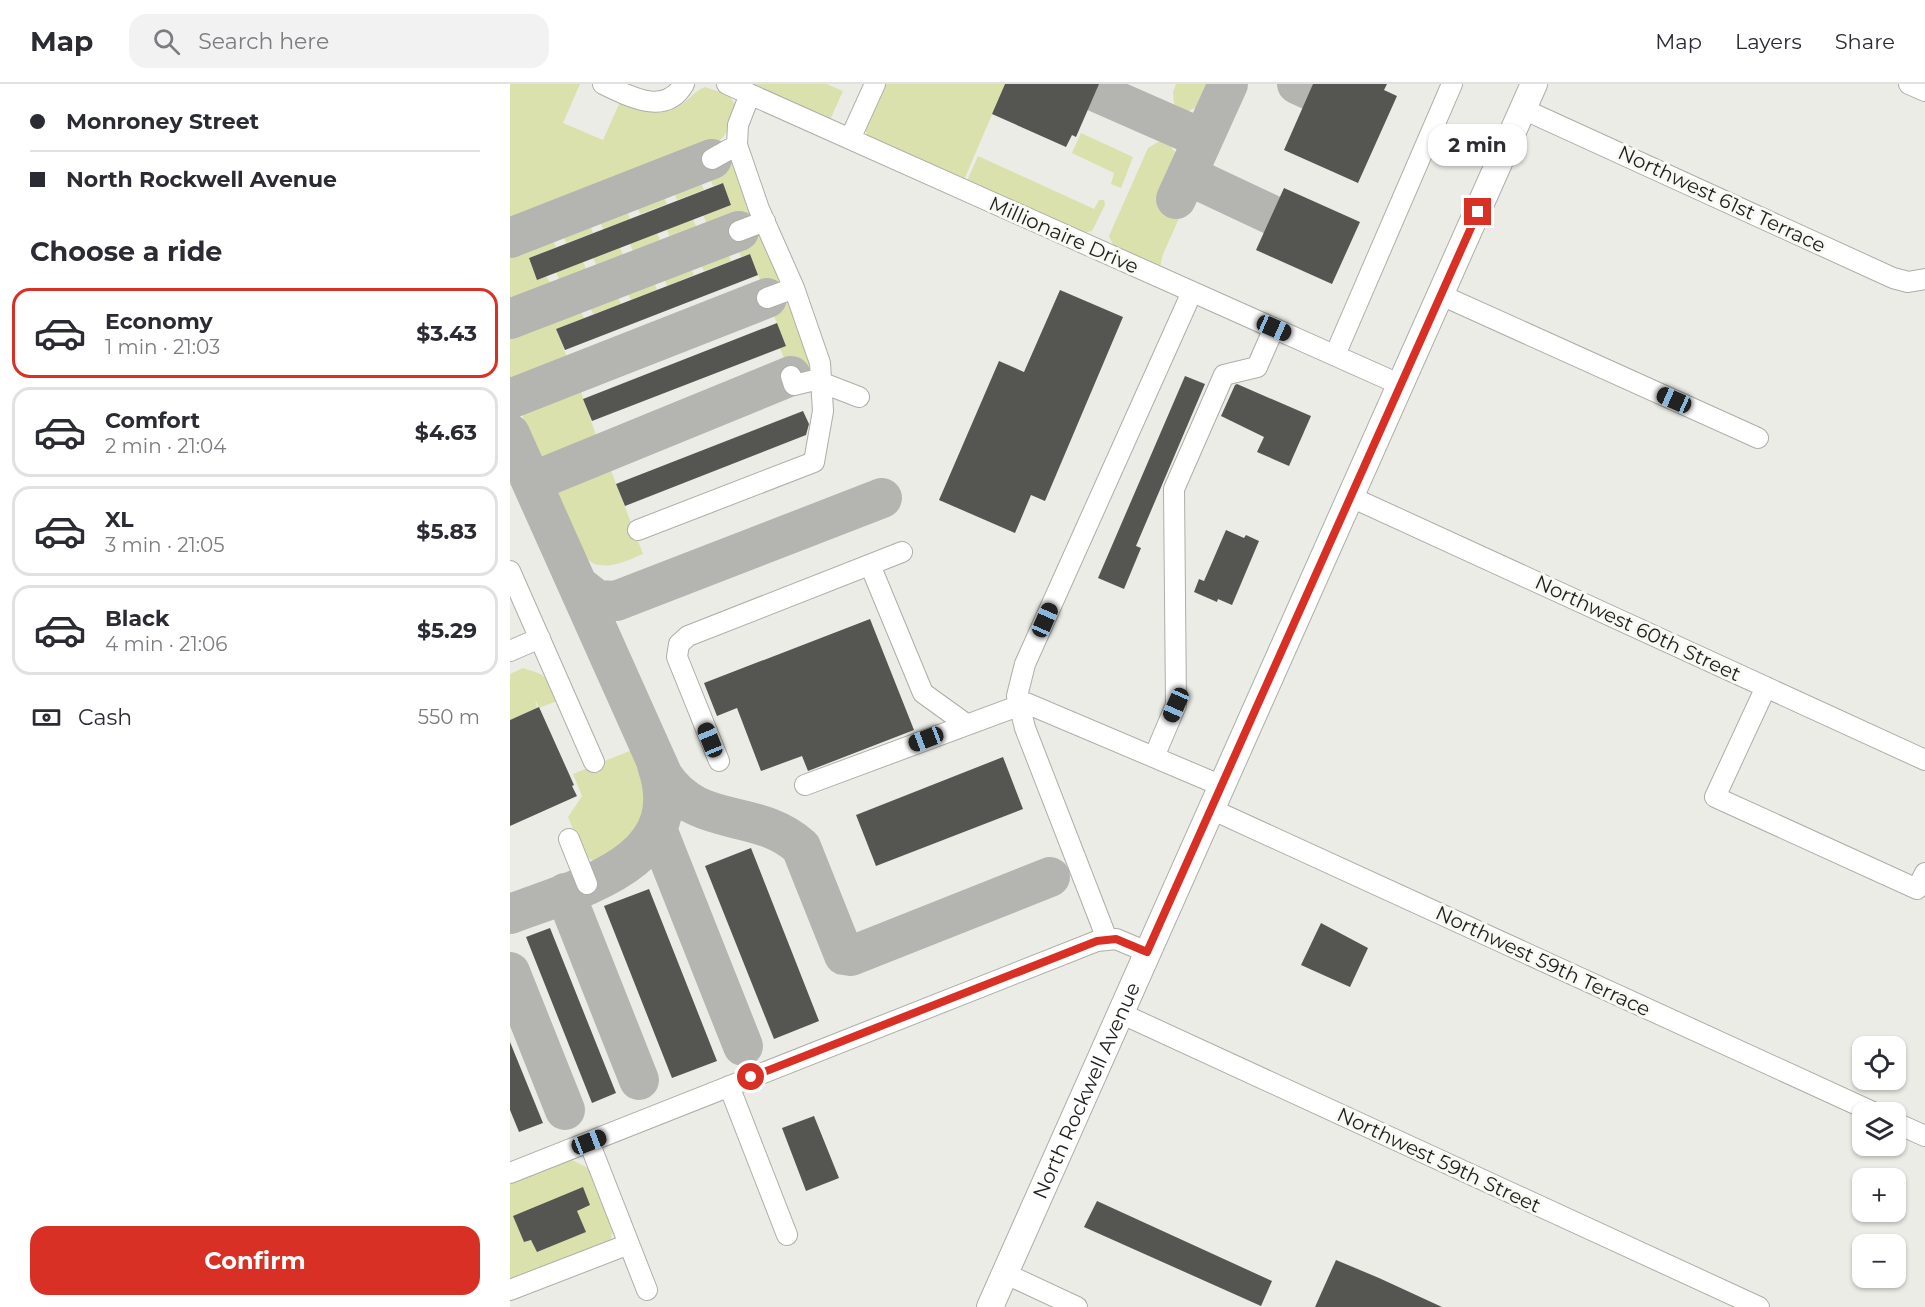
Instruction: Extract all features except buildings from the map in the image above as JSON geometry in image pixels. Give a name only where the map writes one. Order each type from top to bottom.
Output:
[{"type":"main road","name":"North Rockwell Avenue","points":[[990,1307],[1534,84]]},
{"type":"street","points":[[603,84],[638,100],[656,103],[671,98],[684,84]]},
{"type":"street","name":"Millionaire Drive","points":[[727,84],[1401,385]]},
{"type":"street","points":[[850,139],[875,84]]},
{"type":"street","points":[[1335,356],[1452,84]]},
{"type":"street","points":[[1909,84],[1925,91]]},
{"type":"street","points":[[638,530],[814,462],[823,411],[820,363],[794,288],[765,221],[737,145],[738,125],[750,94]]},
{"type":"street","name":"Northwest 61st Terrace","points":[[1523,109],[1893,278],[1908,282],[1923,280]]},
{"type":"street","points":[[712,159],[737,145]]},
{"type":"street","points":[[739,231],[765,221]]},
{"type":"street","points":[[767,298],[794,288]]},
{"type":"street","points":[[1107,939],[1017,704],[1020,681],[1025,664],[1192,292]]},
{"type":"street","points":[[1441,295],[1758,438]]},
{"type":"street","points":[[1154,757],[1176,705],[1174,489],[1224,375],[1257,367],[1274,328]]},
{"type":"street","points":[[790,376],[794,385],[815,380],[859,397]]},
{"type":"street","name":"Northwest 60th Street","points":[[1351,497],[1925,760]]},
{"type":"street","points":[[719,761],[677,657],[679,644],[688,636],[902,552]]},
{"type":"street","points":[[870,565],[922,693],[966,724]]},
{"type":"street","points":[[510,571],[594,762]]},
{"type":"street","points":[[510,651],[540,638]]},
{"type":"street","points":[[1766,687],[1715,797],[1917,890],[1925,873]]},
{"type":"street","points":[[805,785],[1017,704],[1034,704],[1222,786]]},
{"type":"street","name":"Northwest 59th Terrace","points":[[1211,809],[1852,1102]]},
{"type":"street","points":[[569,839],[587,884]]},
{"type":"street","points":[[510,1173],[1107,939],[1125,942],[1147,952]]},
{"type":"street","name":"Northwest 59th Street","points":[[1120,1013],[1759,1307]]},
{"type":"street","points":[[729,1086],[787,1235]]},
{"type":"street","points":[[1906,1127],[1925,1136]]},
{"type":"street","points":[[589,1142],[647,1290]]},
{"type":"street","points":[[510,1290],[629,1244]]},
{"type":"street","points":[[1004,1274],[1077,1307]]},
{"type":"green space","points":[[510,84],[580,84],[563,123],[603,140],[620,102],[653,112],[662,112],[678,107],[705,87],[729,95],[736,106],[728,130],[715,145],[700,155],[510,228]]},
{"type":"green space","points":[[751,84],[827,84],[843,91],[830,120]]},
{"type":"green space","points":[[885,84],[1005,84],[964,180],[867,135],[865,127]]},
{"type":"green space","points":[[1176,84],[1209,84],[1199,106],[1186,112],[1174,104],[1173,92]]},
{"type":"green space","points":[[1081,133],[1133,157],[1121,188],[1111,184],[1114,173],[1072,153]]},
{"type":"green space","points":[[1158,142],[1167,142],[1175,152],[1160,192],[1186,203],[1163,254],[1160,267],[1114,247],[1109,236],[1148,148]]},
{"type":"green space","points":[[978,156],[1094,209],[1099,200],[1104,200],[1105,205],[1092,231],[1083,233],[967,181]]},
{"type":"green space","points":[[733,160],[757,218],[736,222],[715,230],[708,226],[703,215],[731,205],[723,183],[713,186],[709,176],[716,167]]},
{"type":"green space","points":[[693,176],[700,180],[704,190],[677,200],[673,190],[676,183]]},
{"type":"green space","points":[[654,191],[663,195],[667,204],[640,214],[636,204],[640,197]]},
{"type":"green space","points":[[618,205],[626,208],[630,219],[603,229],[599,219],[602,211]]},
{"type":"green space","points":[[581,219],[589,223],[593,233],[566,243],[563,233],[566,226]]},
{"type":"green space","points":[[693,219],[698,231],[695,238],[678,244],[671,240],[667,230]]},
{"type":"green space","points":[[761,230],[785,282],[766,295],[750,254],[741,257],[737,246],[744,236]]},
{"type":"green space","points":[[543,233],[552,237],[556,247],[529,258],[537,279],[546,276],[550,282],[549,293],[510,311],[510,246]]},
{"type":"green space","points":[[657,233],[662,245],[658,252],[642,258],[634,254],[630,244]]},
{"type":"green space","points":[[718,246],[727,250],[731,261],[704,271],[699,261],[703,252]]},
{"type":"green space","points":[[620,248],[625,259],[621,266],[604,273],[598,269],[593,258]]},
{"type":"green space","points":[[682,261],[688,263],[694,275],[667,286],[663,274],[666,267]]},
{"type":"green space","points":[[583,262],[588,273],[585,281],[568,287],[560,282],[556,272]]},
{"type":"green space","points":[[644,275],[653,278],[657,290],[631,300],[626,290],[630,281]]},
{"type":"green space","points":[[608,290],[617,294],[621,304],[593,314],[589,304],[594,294]]},
{"type":"green space","points":[[791,295],[812,368],[791,376],[780,348],[786,345],[769,304]]},
{"type":"green space","points":[[570,304],[578,306],[584,318],[556,329],[568,360],[567,366],[522,384],[510,383],[510,327]]},
{"type":"green space","points":[[573,386],[580,389],[598,441],[562,458],[549,460],[538,454],[530,445],[523,426],[523,416],[533,402]]},
{"type":"green space","points":[[603,464],[610,468],[643,554],[620,563],[607,565],[595,564],[580,550],[566,526],[558,501],[561,482],[575,474]]},
{"type":"green space","points":[[523,668],[545,677],[557,701],[539,708],[535,699],[537,708],[510,720],[510,674]]},
{"type":"green space","points":[[632,750],[647,784],[648,810],[638,834],[629,844],[620,853],[596,863],[583,854],[568,817],[582,796],[573,774]]},
{"type":"green space","points":[[572,1160],[588,1168],[613,1229],[611,1239],[510,1282],[510,1183]]},
{"type":"taxiway","points":[[1176,199],[1228,84]]},
{"type":"taxiway","points":[[1297,84],[1310,90]]},
{"type":"taxiway","points":[[1096,92],[1203,139]]},
{"type":"taxiway","points":[[510,238],[712,159]]},
{"type":"taxiway","points":[[1187,175],[1272,215]]},
{"type":"taxiway","points":[[510,319],[739,231]]},
{"type":"taxiway","points":[[510,399],[767,298]]},
{"type":"taxiway","points":[[532,482],[791,376]]},
{"type":"taxiway","points":[[510,434],[663,776],[677,793],[693,804],[710,812],[766,827],[784,835],[801,847],[844,955],[851,956],[1050,877]]},
{"type":"taxiway","points":[[579,586],[597,600],[616,601],[882,498]]},
{"type":"taxiway","points":[[510,914],[595,882],[622,867],[643,849],[658,826],[663,799],[657,765]]},
{"type":"taxiway","points":[[657,829],[743,1046]]},
{"type":"taxiway","points":[[565,893],[639,1080]]},
{"type":"taxiway","points":[[510,972],[565,1110]]},
{"type":"route","points":[[751,1077],[1097,941],[1116,939],[1147,952],[1478,212]]}]
